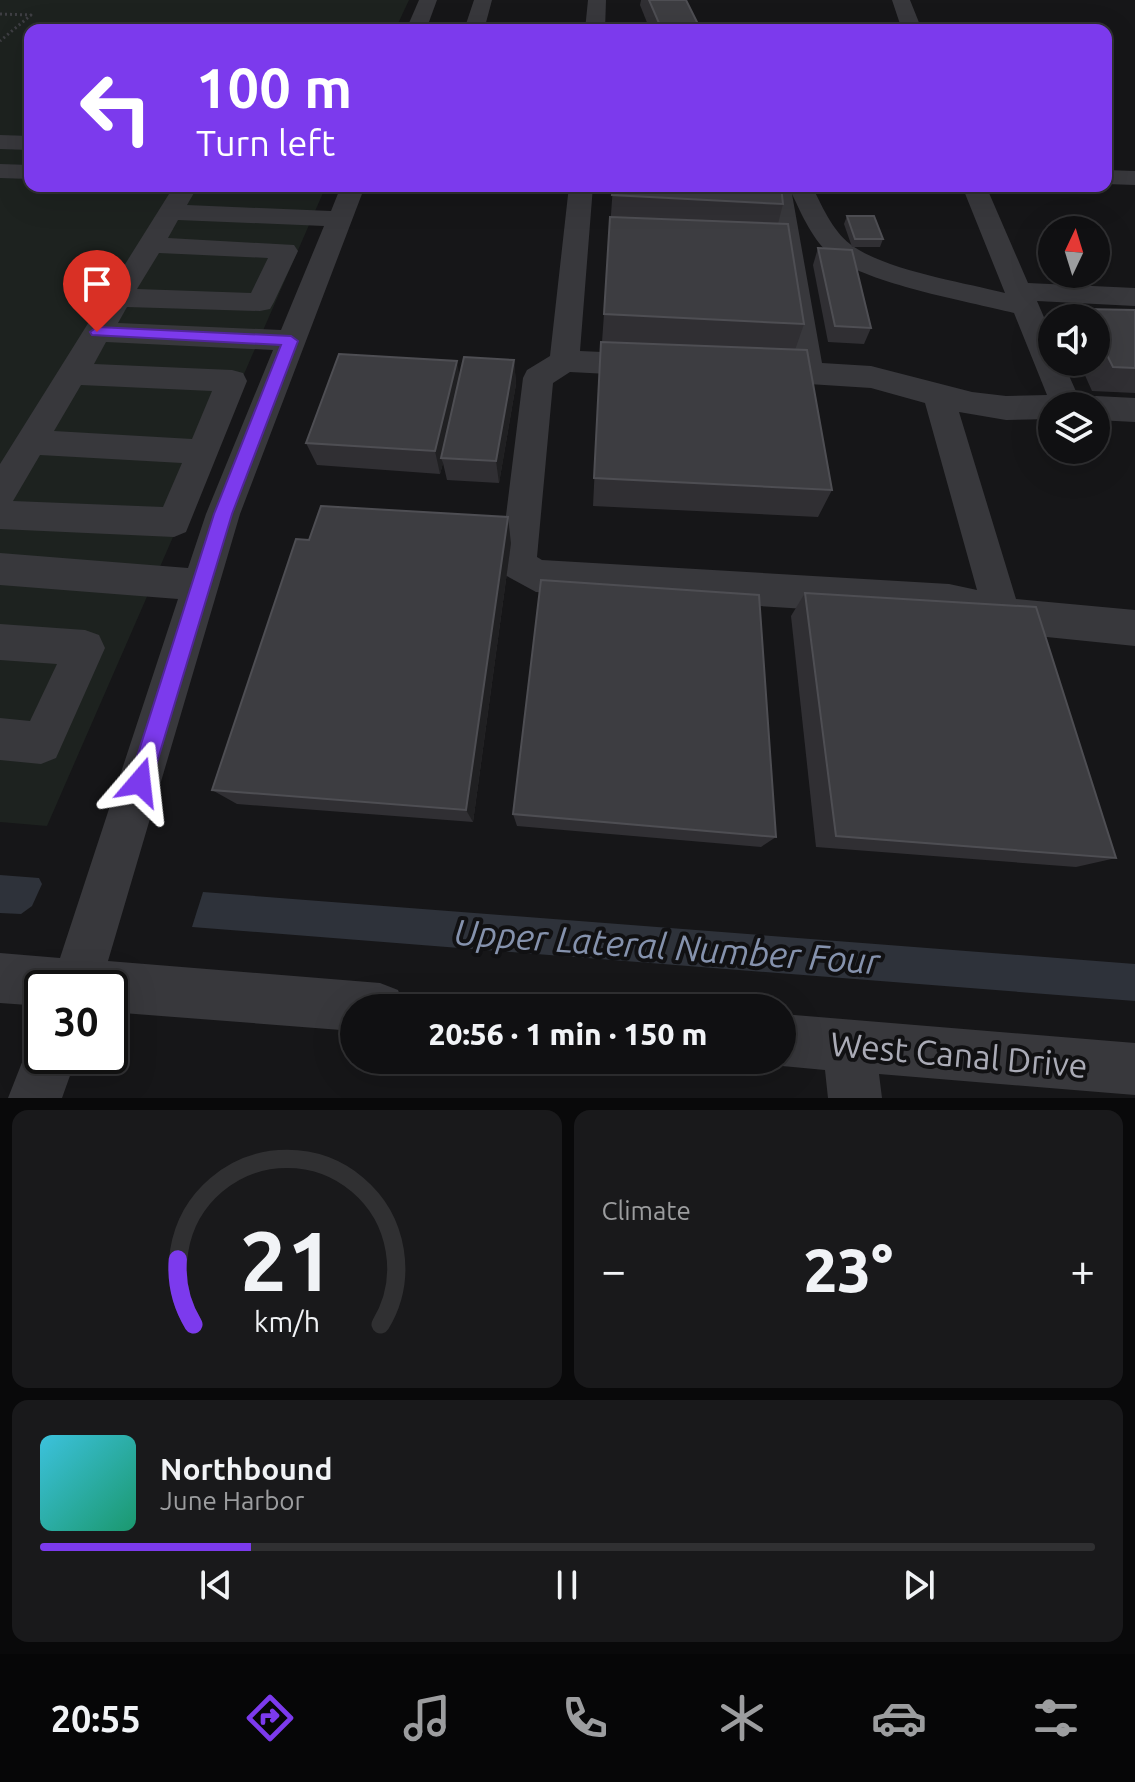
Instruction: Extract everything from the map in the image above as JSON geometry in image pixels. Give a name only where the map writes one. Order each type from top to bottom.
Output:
[{"type":"street","points":[[418,24],[428,0]]},
{"type":"street","points":[[476,24],[483,0]]},
{"type":"street","points":[[595,24],[597,0]]},
{"type":"street","points":[[901,0],[910,24]]},
{"type":"street","points":[[0,142],[24,143]]},
{"type":"street","points":[[0,171],[24,172]]},
{"type":"street","points":[[1112,177],[1135,178]]},
{"type":"street","points":[[0,493],[182,192]]},
{"type":"street","points":[[564,361],[580,192]]},
{"type":"street","points":[[779,192],[809,372]]},
{"type":"street","points":[[803,192],[826,234],[842,251],[884,268],[1021,299],[1135,297]]},
{"type":"street","points":[[976,192],[1061,392]]},
{"type":"street","points":[[81,970],[240,466],[346,203],[170,212]]},
{"type":"street","points":[[118,298],[260,302],[285,251],[150,245]]},
{"type":"street","points":[[97,332],[291,341]]},
{"type":"street","points":[[671,366],[564,361],[538,378],[518,564],[536,576],[949,601],[1077,625],[1135,628]]},
{"type":"street","points":[[733,369],[871,377],[972,404],[1038,407]]},
{"type":"street","points":[[0,515],[174,522],[232,381],[72,374]]},
{"type":"street","points":[[938,394],[1001,610]]},
{"type":"street","points":[[1110,409],[1135,410]]},
{"type":"street","points":[[31,442],[203,452]]},
{"type":"street","points":[[0,569],[201,585]]},
{"type":"street","points":[[0,642],[85,648],[41,743],[0,739]]},
{"type":"street","points":[[0,978],[24,981]]},
{"type":"street","points":[[128,990],[340,1005]]},
{"type":"street","name":"West Canal Drive","points":[[796,1041],[1135,1069]]},
{"type":"street","points":[[849,1045],[855,1098]]},
{"type":"street","points":[[35,1098],[44,1074]]},
{"type":"path","points":[[0,14],[31,15],[0,41]]},
{"type":"shaded area","points":[[0,0],[409,0],[398,24],[24,24],[24,192],[323,192],[47,826],[0,822]]},
{"type":"water","points":[[0,875],[39,878],[42,884],[32,906],[21,914],[0,913]]},
{"type":"water","name":"Upper Lateral Number Four","points":[[203,892],[1135,964],[1135,1001],[192,927]]},
{"type":"building","points":[[649,0],[686,0],[698,24],[659,24]]},
{"type":"building","points":[[612,192],[782,192],[783,204],[612,195]]},
{"type":"building","points":[[847,216],[874,216],[883,239],[855,239]]},
{"type":"building","points":[[610,217],[788,224],[804,324],[604,314]]},
{"type":"building","points":[[818,248],[852,250],[871,328],[835,326]]},
{"type":"building","points":[[1110,310],[1135,310],[1135,368],[1113,367],[1110,361]]},
{"type":"building","points":[[601,342],[807,350],[832,490],[594,478]]},
{"type":"building","points":[[339,354],[457,361],[435,451],[306,443]]},
{"type":"building","points":[[464,357],[514,360],[496,461],[441,458]]},
{"type":"building","points":[[321,506],[508,517],[466,810],[212,790],[296,539],[309,540]]},
{"type":"building","points":[[541,580],[759,595],[776,837],[513,814]]},
{"type":"building","points":[[805,593],[1036,607],[1116,858],[836,836]]},
{"type":"route","points":[[97,332],[291,341],[223,514],[140,782]]}]
